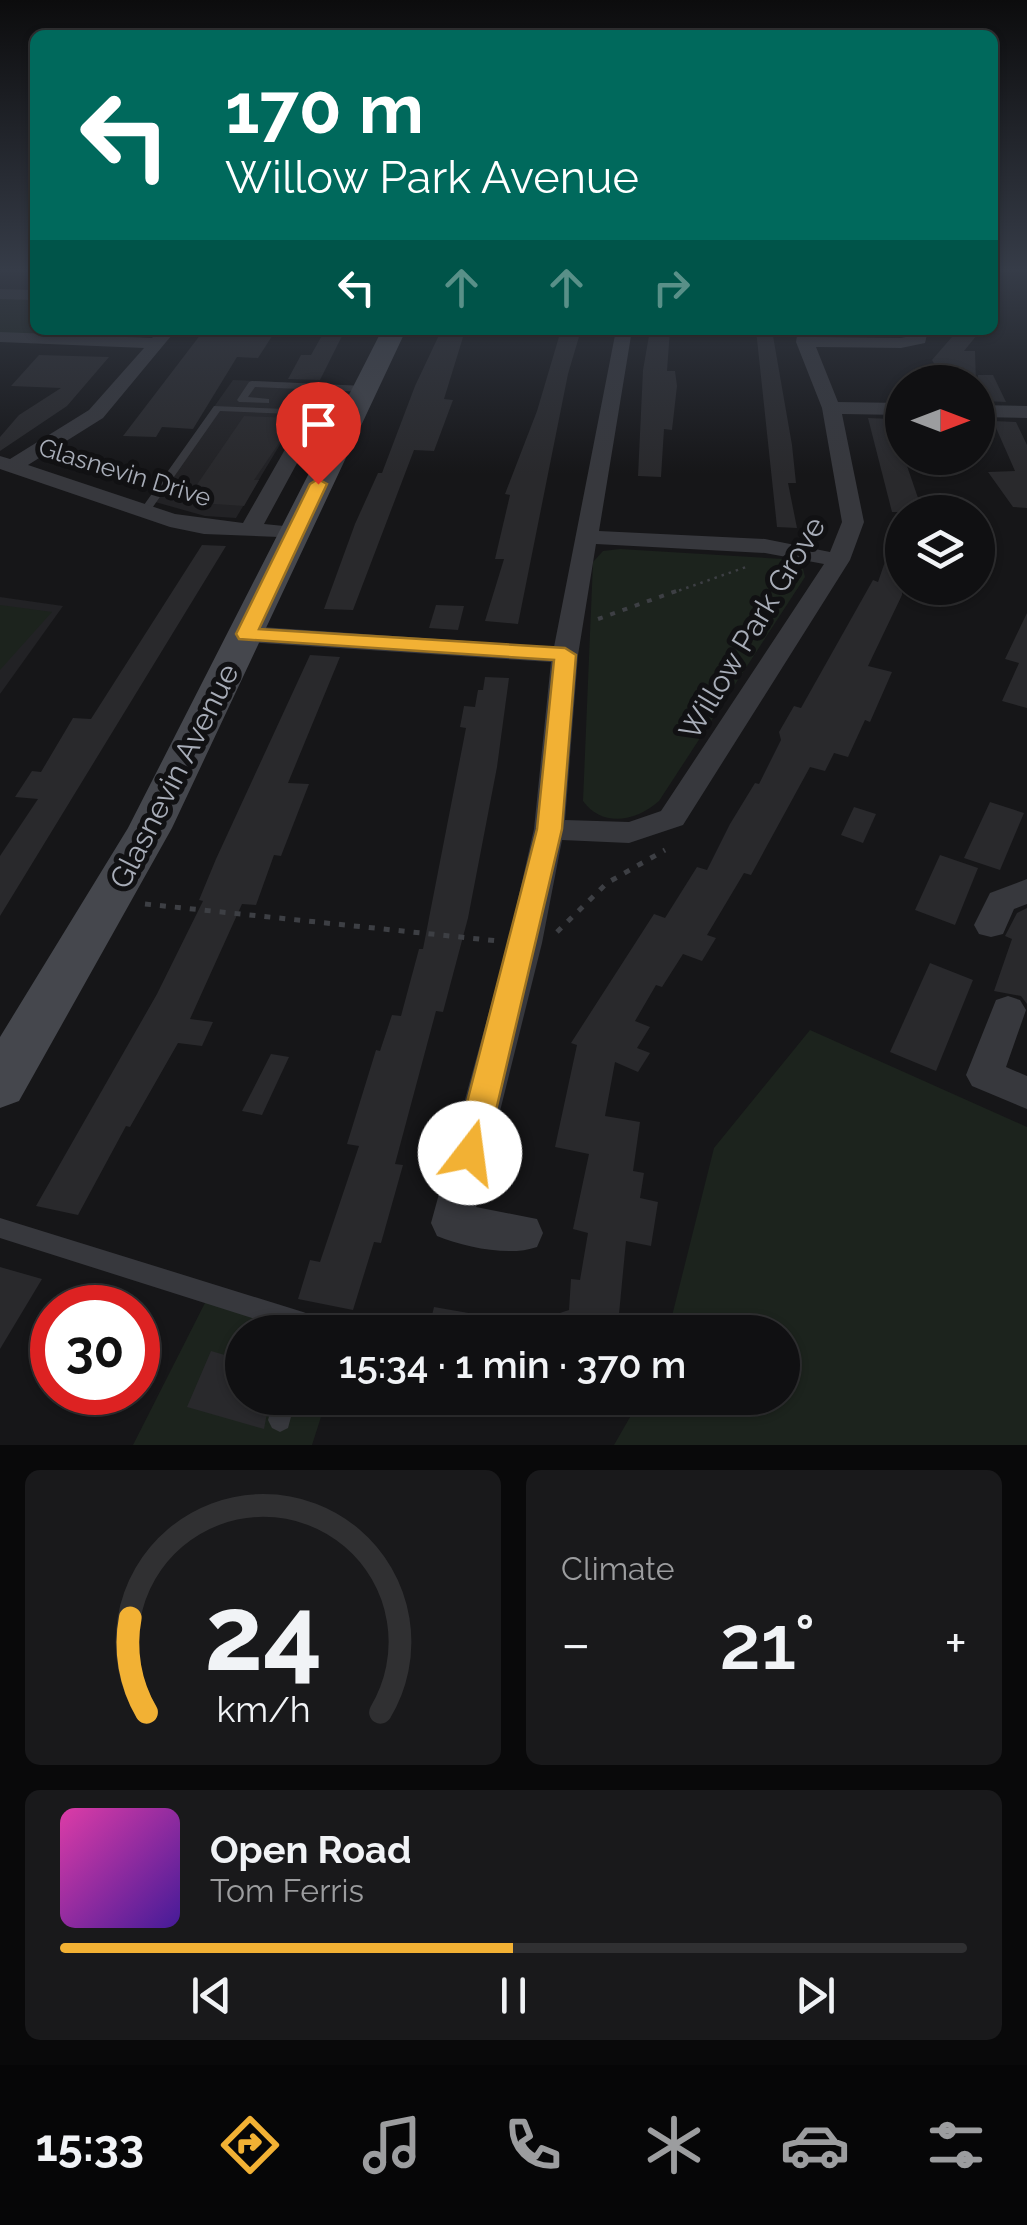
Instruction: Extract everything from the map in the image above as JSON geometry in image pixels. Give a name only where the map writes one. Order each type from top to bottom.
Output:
[{"type":"main road","name":"Glasnevin Avenue","points":[[0,1085],[150,828],[389,339]]},
{"type":"street","points":[[6,464],[96,414],[159,339]]},
{"type":"street","points":[[522,1233],[452,1223],[550,829],[565,655],[622,339]]},
{"type":"street","name":"Willow Park Grove","points":[[550,829],[629,833],[660,827],[672,818],[838,560],[853,522],[831,408],[806,339]]},
{"type":"street","name":"Willow Park Grove","points":[[853,339],[902,343],[918,339]]},
{"type":"street","points":[[831,408],[885,413]]},
{"type":"street","points":[[250,530],[312,409],[352,415]]},
{"type":"street","points":[[995,411],[1027,412]]},
{"type":"street","points":[[290,456],[330,459]]},
{"type":"street","name":"Glasnevin Drive","points":[[6,464],[144,512],[204,527],[296,533]]},
{"type":"street","points":[[589,538],[774,547],[838,560]]},
{"type":"street","points":[[246,634],[565,655]]},
{"type":"street","points":[[992,925],[1001,901],[1027,891]]},
{"type":"street","points":[[1008,1010],[985,1075],[1027,1093]]},
{"type":"lane","points":[[266,401],[242,400],[252,384],[365,388]]},
{"type":"lane","points":[[144,512],[217,408],[312,409]]},
{"type":"lane","points":[[0,1228],[277,1315]]},
{"type":"path","points":[[594,621],[773,558],[774,547]]},
{"type":"path","points":[[554,936],[606,882],[665,850]]},
{"type":"path","points":[[145,904],[503,942]]},
{"type":"shaded area","points":[[233,380],[341,385],[323,417],[297,416],[236,518],[205,516],[148,500]]},
{"type":"shaded area","points":[[603,551],[784,559],[802,565],[805,577],[659,801],[641,813],[620,819],[600,815],[583,801],[593,562]]},
{"type":"shaded area","points":[[0,597],[63,606],[0,694]]},
{"type":"shaded area","points":[[0,605],[52,612],[0,670]]},
{"type":"shaded area","points":[[810,1030],[1027,1127],[1027,1445],[614,1445],[631,1415],[800,1415],[800,1315],[672,1315],[714,1148]]},
{"type":"shaded area","points":[[210,1293],[282,1315],[225,1315],[225,1415],[322,1415],[312,1445],[133,1445],[148,1415],[160,1415],[160,1392]]},
{"type":"building","points":[[197,339],[270,339],[258,358],[237,357],[193,429],[162,427],[156,437],[123,436]]},
{"type":"building","points":[[320,339],[340,339],[320,380],[288,379],[301,355],[311,355]]},
{"type":"building","points":[[437,339],[462,339],[444,399],[453,400],[434,451],[414,450],[353,610],[324,609],[355,524],[378,473],[382,473]]},
{"type":"building","points":[[558,339],[578,339],[518,624],[485,621],[504,559],[495,559],[510,495],[505,494],[537,411]]},
{"type":"building","points":[[648,339],[669,339],[667,371],[675,371],[677,386],[672,430],[664,429],[661,477],[638,476],[643,370]]},
{"type":"building","points":[[757,339],[774,339],[792,445],[796,483],[788,483],[797,528],[777,527]]},
{"type":"building","points":[[950,339],[973,339],[964,351],[975,351],[975,365],[935,365],[932,360]]},
{"type":"building","points":[[39,355],[109,357],[67,406],[0,451],[0,437],[19,415],[61,388],[11,386]]},
{"type":"building","points":[[995,379],[1006,402],[995,402]]},
{"type":"building","points":[[244,416],[296,418],[254,480],[259,480],[244,506],[185,502]]},
{"type":"building","points":[[868,418],[885,419],[885,475],[910,475],[917,495],[888,495]]},
{"type":"building","points":[[995,421],[1016,422],[1027,445],[1027,508],[1013,507],[990,475],[1015,471]]},
{"type":"building","points":[[202,545],[226,546],[0,916],[0,856],[38,799],[15,797],[32,771],[41,772],[73,718],[91,719]]},
{"type":"building","points":[[885,562],[885,605],[897,605],[868,666],[892,672],[870,722],[865,720],[848,757],[834,753],[825,771],[810,767],[751,875],[744,873],[707,935],[716,938],[702,961],[683,954],[662,987],[656,985],[635,1021],[650,1027],[637,1048],[650,1053],[638,1072],[615,1062],[605,1116],[640,1122],[633,1171],[644,1173],[640,1198],[658,1202],[651,1246],[626,1241],[618,1315],[554,1315],[569,1310],[571,1279],[580,1280],[588,1233],[573,1229],[589,1154],[555,1147],[577,1045],[571,1043],[654,914],[665,918],[697,867],[707,870],[730,824],[755,783],[759,784],[781,740],[779,732],[794,706],[801,708],[873,580],[878,582]]},
{"type":"building","points":[[436,605],[464,606],[458,630],[429,628]]},
{"type":"building","points":[[1027,613],[1027,708],[1002,701],[1019,663],[1005,659]]},
{"type":"building","points":[[310,655],[340,657],[288,783],[309,784],[281,856],[274,855],[256,905],[242,904],[190,1019],[213,1022],[202,1046],[178,1043],[130,1127],[126,1126],[78,1215],[36,1206],[157,994],[203,901],[199,900],[216,859]]},
{"type":"building","points":[[485,677],[509,678],[497,767],[468,918],[443,1012],[436,1011],[395,1164],[403,1165],[381,1243],[374,1242],[353,1310],[298,1299],[310,1260],[320,1262],[359,1146],[347,1144],[376,1050],[380,1051],[392,1015],[401,1016],[419,949],[423,949],[466,728],[460,727],[464,706],[475,707]]},
{"type":"building","points":[[990,802],[1024,813],[1000,870],[964,858]]},
{"type":"building","points":[[854,807],[876,814],[863,843],[841,835]]},
{"type":"building","points":[[940,855],[978,868],[955,925],[915,910]]},
{"type":"building","points":[[1027,908],[1027,1004],[1021,996],[994,991],[1012,939],[1005,936],[1017,913]]},
{"type":"building","points":[[930,963],[973,980],[936,1071],[890,1052]]},
{"type":"building","points":[[271,1054],[289,1057],[262,1115],[242,1111]]},
{"type":"building","points":[[0,1267],[42,1279],[38,1285],[30,1285],[30,1299],[0,1349]]},
{"type":"building","points":[[434,1307],[480,1315],[432,1315]]},
{"type":"building","points":[[211,1351],[225,1355],[225,1415],[267,1415],[264,1429],[187,1407]]},
{"type":"route","points":[[318,484],[246,634],[565,655],[550,829],[470,1153]]}]
